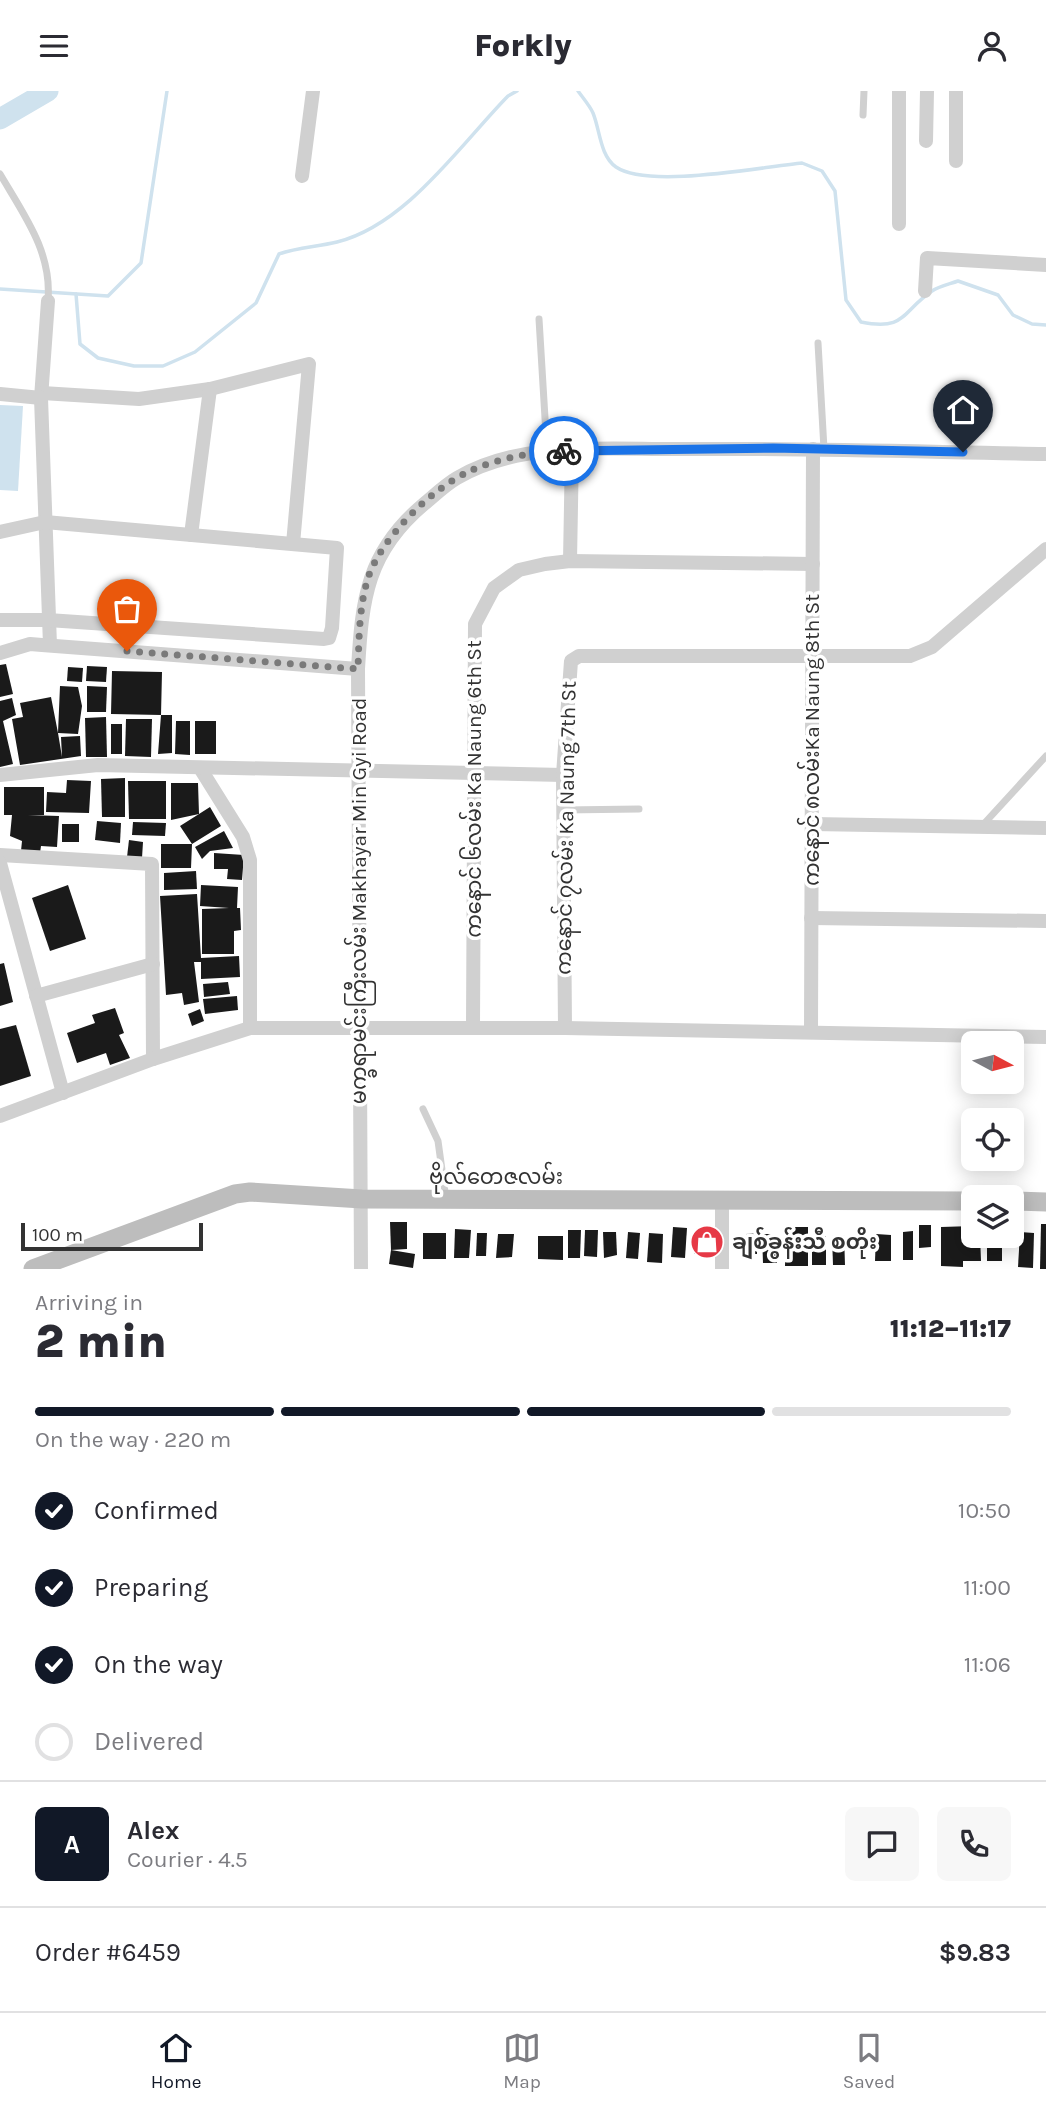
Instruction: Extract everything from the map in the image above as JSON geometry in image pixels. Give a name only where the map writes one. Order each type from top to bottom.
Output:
[{"type":"main road","name":"ဗိုလ်တေဇလမ်း","points":[[33,1269],[235,1194],[362,1199],[961,1201]]},
{"type":"main road","points":[[1024,1202],[1046,1202]]},
{"type":"street","points":[[302,176],[313,91]]},
{"type":"street","points":[[899,91],[899,224]]},
{"type":"street","points":[[926,141],[927,91]]},
{"type":"street","points":[[956,91],[956,161]]},
{"type":"street","points":[[925,291],[927,258],[1046,265]]},
{"type":"street","points":[[48,301],[41,396],[50,645]]},
{"type":"street","points":[[0,394],[139,399],[210,389],[309,365],[293,544]]},
{"type":"street","points":[[191,535],[210,389]]},
{"type":"street","name":"မက္ခရာမင်းကြီးလမ်း Makhayar Min Gyi Road","points":[[361,1269],[358,669],[361,616],[369,578],[386,543],[414,513],[454,479],[486,464],[547,451],[818,449],[1046,454]]},
{"type":"street","name":"ကနောင် ၈လမ်းKa Naung 8th St","points":[[811,1032],[813,564],[818,449]]},
{"type":"street","points":[[570,561],[572,450]]},
{"type":"street","points":[[0,531],[45,522],[337,548],[329,638],[48,619],[0,620]]},
{"type":"street","points":[[812,654],[911,656],[932,647],[1046,549]]},
{"type":"street","name":"ကနောင် ၆လမ်း Ka Naung 6th St","points":[[473,1027],[475,624],[483,603],[494,588],[519,570],[570,561],[813,564]]},
{"type":"street","points":[[0,653],[30,644],[358,669]]},
{"type":"street","name":"ကနောင် ၇လမ်း Ka Naung 7th St","points":[[565,1027],[563,775],[568,671],[571,661],[579,656],[812,654]]},
{"type":"street","points":[[0,775],[98,765],[563,775]]},
{"type":"street","points":[[200,768],[243,837],[250,860],[250,1028]]},
{"type":"street","points":[[812,824],[1046,828]]},
{"type":"street","points":[[0,855],[152,864],[153,1059]]},
{"type":"street","points":[[0,863],[63,1093]]},
{"type":"street","points":[[811,918],[1046,921]]},
{"type":"street","points":[[36,996],[153,964]]},
{"type":"street","points":[[0,1116],[153,1059],[250,1028],[565,1027],[1046,1037]]},
{"type":"street","points":[[722,1201],[722,1269]]},
{"type":"lane","points":[[863,115],[864,91]]},
{"type":"lane","points":[[0,174],[40,243],[50,279],[48,301]]},
{"type":"lane","points":[[538,319],[547,451]]},
{"type":"lane","points":[[818,343],[818,449]]},
{"type":"lane","points":[[981,828],[1046,756]]},
{"type":"lane","points":[[564,810],[639,809]]},
{"type":"lane","points":[[423,1109],[438,1141],[446,1199]]},
{"type":"water","points":[[0,405],[23,406],[18,491],[0,490]]},
{"type":"building","points":[[6,664],[13,694],[0,697],[0,665]]},
{"type":"building","points":[[87,666],[107,667],[106,682],[86,681]]},
{"type":"building","points":[[68,667],[83,668],[82,682],[67,681]]},
{"type":"building","points":[[112,671],[162,672],[161,715],[111,714]]},
{"type":"building","points":[[60,686],[78,687],[82,706],[78,734],[58,733]]},
{"type":"building","points":[[87,686],[107,687],[106,712],[87,712]]},
{"type":"building","points":[[51,697],[62,757],[61,737],[80,736],[81,756],[20,765],[12,719],[23,717],[20,703]]},
{"type":"building","points":[[12,698],[16,715],[3,721],[13,764],[0,767],[0,701]]},
{"type":"building","points":[[161,715],[172,715],[172,753],[158,754]]},
{"type":"building","points":[[106,717],[107,757],[86,757],[85,718]]},
{"type":"building","points":[[126,719],[152,719],[151,757],[125,756]]},
{"type":"building","points":[[176,721],[190,721],[190,755],[175,754]]},
{"type":"building","points":[[195,721],[216,721],[216,754],[195,754]]},
{"type":"building","points":[[111,724],[122,724],[122,754],[111,754]]},
{"type":"building","points":[[125,778],[125,817],[102,817],[101,779]]},
{"type":"building","points":[[67,780],[91,781],[89,813],[46,812],[47,792],[66,793]]},
{"type":"building","points":[[128,781],[166,781],[166,819],[129,819]]},
{"type":"building","points":[[171,783],[198,783],[199,814],[171,820]]},
{"type":"building","points":[[4,787],[44,787],[44,815],[28,815],[59,816],[57,847],[41,846],[40,853],[21,851],[22,841],[10,836],[12,815],[4,815]]},
{"type":"building","points":[[210,807],[221,826],[192,844],[180,826]]},
{"type":"building","points":[[97,821],[121,823],[120,843],[95,840]]},
{"type":"building","points":[[133,822],[166,823],[165,836],[132,835]]},
{"type":"building","points":[[62,824],[79,824],[79,842],[62,842]]},
{"type":"building","points":[[224,831],[233,848],[210,851],[202,859],[195,847]]},
{"type":"building","points":[[129,840],[143,842],[142,858],[127,857]]},
{"type":"building","points":[[161,844],[192,844],[191,868],[161,868]]},
{"type":"building","points":[[214,853],[244,855],[242,880],[227,879],[228,869],[214,869]]},
{"type":"building","points":[[196,871],[197,889],[164,890],[164,873]]},
{"type":"building","points":[[68,885],[86,939],[50,951],[32,898]]},
{"type":"building","points":[[201,885],[238,887],[237,908],[240,908],[241,930],[234,931],[234,954],[202,954],[202,909],[229,908],[200,906]]},
{"type":"building","points":[[197,894],[201,958],[239,956],[240,977],[201,979],[201,962],[194,962],[199,1002],[184,1005],[182,993],[166,995],[160,896]]},
{"type":"building","points":[[4,963],[13,1002],[0,1006],[0,964]]},
{"type":"building","points":[[228,982],[230,994],[204,997],[203,984]]},
{"type":"building","points":[[237,996],[238,1010],[205,1014],[203,999]]},
{"type":"building","points":[[115,1008],[124,1033],[119,1035],[130,1058],[110,1065],[106,1053],[77,1063],[67,1033],[95,1023],[92,1015]]},
{"type":"building","points":[[200,1009],[204,1021],[192,1026],[188,1014]]},
{"type":"building","points":[[16,1025],[31,1076],[0,1086],[0,1029]]},
{"type":"building","points":[[390,1222],[407,1222],[407,1249],[391,1250]]},
{"type":"building","points":[[1041,1224],[1046,1224],[1046,1269],[1040,1269]]},
{"type":"building","points":[[919,1225],[931,1225],[931,1247],[919,1248]]},
{"type":"building","points":[[961,1226],[961,1248],[980,1248],[981,1261],[963,1261],[963,1267],[941,1266],[941,1227]]},
{"type":"building","points":[[673,1227],[687,1228],[685,1258],[671,1257]]},
{"type":"building","points":[[786,1227],[808,1227],[808,1266],[785,1266]]},
{"type":"building","points":[[455,1229],[471,1230],[469,1258],[454,1258]]},
{"type":"building","points":[[568,1230],[581,1230],[580,1258],[568,1258]]},
{"type":"building","points":[[585,1230],[598,1230],[597,1257],[584,1256]]},
{"type":"building","points":[[695,1230],[708,1231],[707,1254],[694,1254]]},
{"type":"building","points":[[913,1231],[913,1260],[903,1260],[903,1232]]},
{"type":"building","points":[[603,1232],[616,1232],[617,1255],[604,1258]]},
{"type":"building","points":[[628,1232],[640,1233],[638,1259],[626,1258]]},
{"type":"building","points":[[1024,1232],[1034,1233],[1033,1268],[1018,1267],[1019,1248],[1024,1248]]},
{"type":"building","points":[[423,1233],[446,1233],[446,1259],[423,1259]]},
{"type":"building","points":[[477,1233],[487,1233],[486,1256],[476,1256]]},
{"type":"building","points":[[649,1233],[663,1234],[662,1263],[647,1262]]},
{"type":"building","points":[[757,1233],[757,1254],[746,1254],[746,1234]]},
{"type":"building","points":[[498,1234],[514,1234],[512,1257],[496,1258]]},
{"type":"building","points":[[762,1234],[777,1234],[777,1263],[763,1263]]},
{"type":"building","points":[[876,1234],[891,1235],[891,1261],[875,1261]]},
{"type":"building","points":[[844,1235],[845,1265],[833,1265],[832,1236]]},
{"type":"building","points":[[538,1236],[563,1236],[563,1260],[538,1259]]},
{"type":"building","points":[[826,1236],[826,1265],[812,1265],[812,1237]]},
{"type":"building","points":[[987,1248],[1002,1248],[1002,1261],[987,1261]]},
{"type":"building","points":[[391,1250],[415,1254],[413,1268],[389,1264]]},
{"type":"waterway","points":[[0,119],[48,91]]},
{"type":"waterway","points":[[0,289],[108,296],[141,263],[167,91]]},
{"type":"waterway","points":[[76,294],[80,344],[98,358],[134,366],[163,366],[195,352],[256,303],[279,254],[337,242],[362,233],[386,219],[430,181],[508,96],[517,91]]},
{"type":"waterway","points":[[578,91],[593,113],[607,156],[616,167],[631,173],[653,176],[706,175],[802,163],[822,171],[835,191],[846,300],[861,322],[895,322],[932,291],[958,281],[998,295],[1013,315],[1032,324],[1046,325]]},
{"type":"way so far","points":[[127,651],[358,669],[361,616],[369,578],[386,543],[414,513],[454,479],[486,464],[547,451],[564,451]]},
{"type":"place","name":"ချစ်ခွန်းသီ စတိုး","points":[[707,1242]]},
{"type":"route","points":[[564,451],[773,448],[963,452]]}]
